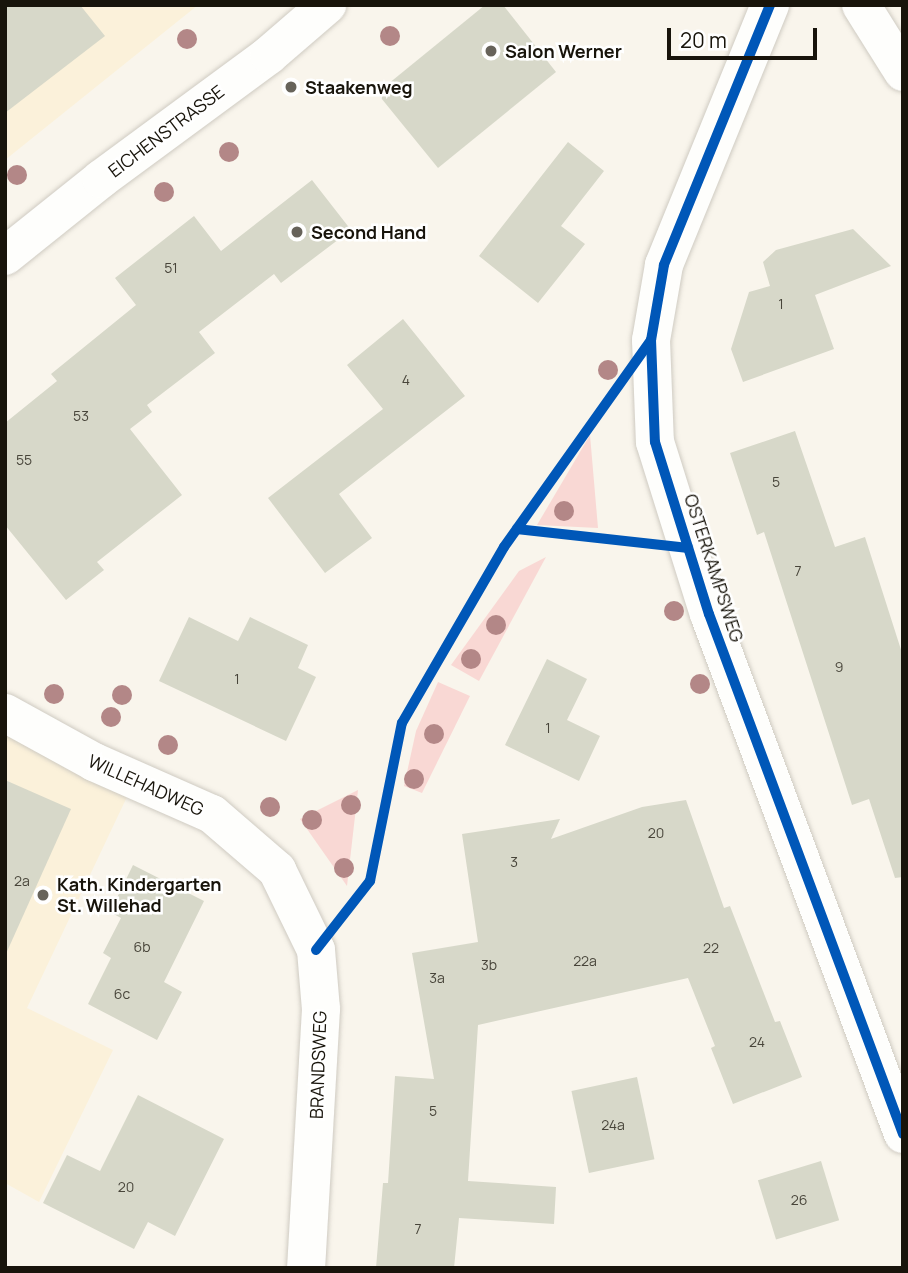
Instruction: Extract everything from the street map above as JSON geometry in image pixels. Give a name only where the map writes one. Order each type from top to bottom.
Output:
[{"type":"street","name":"EICHENSTRASSE","points":[[5,256],[111,172],[269,55],[327,5]]},
{"type":"street","name":"OSTERKAMPSWEG","points":[[770,5],[664,265],[651,340],[655,442],[709,614],[903,1134]]},
{"type":"street","points":[[861,5],[903,72]]},
{"type":"street","name":"WILLEHADWEG","points":[[5,713],[94,762],[212,814],[277,870]]},
{"type":"street","name":"BRANDSWEG","points":[[277,870],[316,950],[321,1009],[306,1268]]},
{"type":"shaded area","points":[[5,5],[198,5],[5,160]]},
{"type":"shaded area","points":[[590,435],[598,528],[537,525]]},
{"type":"shaded area","points":[[546,557],[479,681],[451,665],[519,571]]},
{"type":"shaded area","points":[[438,682],[470,696],[422,793],[404,786],[416,731]]},
{"type":"shaded area","name":"Kath. Kindergarten St. Willehad","points":[[5,713],[135,780],[27,1008],[113,1050],[39,1202],[5,1183]]},
{"type":"shaded area","points":[[358,790],[347,886],[300,819]]},
{"type":"building","points":[[5,5],[80,5],[105,36],[5,113]]},
{"type":"building","points":[[485,5],[503,5],[556,72],[438,168],[377,93]]},
{"type":"building","points":[[568,142],[604,171],[561,226],[585,244],[538,303],[479,256]]},
{"type":"building","points":[[312,180],[351,230],[281,283],[274,274],[199,332],[215,353],[147,405],[152,412],[130,429],[182,495],[97,562],[104,570],[66,600],[5,525],[5,423],[57,381],[51,374],[136,305],[115,278],[194,216],[221,251]]},
{"type":"building","points":[[853,229],[891,266],[815,295],[834,349],[743,382],[731,349],[749,292],[770,286],[763,262],[776,250]]},
{"type":"building","points":[[403,319],[465,396],[339,494],[372,538],[325,573],[268,498],[383,409],[347,365]]},
{"type":"building","points":[[795,431],[835,547],[865,537],[903,656],[903,877],[895,878],[869,799],[852,805],[764,532],[757,535],[730,453]]},
{"type":"building","points":[[189,617],[238,641],[250,617],[308,645],[298,668],[316,677],[286,741],[159,681]]},
{"type":"building","points":[[547,659],[587,679],[567,720],[600,736],[579,781],[505,745]]},
{"type":"building","name":"Kath. Kindergarten St. Willehad","points":[[5,780],[71,809],[5,956]]},
{"type":"building","points":[[686,800],[724,908],[730,906],[775,1022],[780,1021],[802,1077],[733,1104],[711,1048],[715,1046],[688,978],[478,1025],[468,1181],[556,1187],[554,1224],[459,1218],[454,1268],[376,1268],[383,1183],[388,1183],[395,1076],[434,1079],[412,953],[478,942],[462,834],[560,819],[551,839],[642,807]]},
{"type":"building","points":[[133,865],[204,901],[164,982],[182,992],[157,1040],[88,1004],[111,958],[103,953],[121,918],[110,912]]},
{"type":"building","points":[[637,1077],[654,1159],[589,1173],[571,1091]]},
{"type":"building","points":[[138,1095],[224,1139],[175,1236],[148,1222],[134,1249],[43,1203],[67,1155],[100,1171]]},
{"type":"building","points":[[821,1161],[839,1220],[776,1240],[758,1180]]},
{"type":"cycle path","points":[[770,5],[664,265],[651,340],[655,442],[709,614],[903,1134]]},
{"type":"cycle path","points":[[316,950],[370,881],[402,723],[504,547],[651,340]]},
{"type":"cycle path","points":[[517,529],[688,548]]},
{"type":"place","name":"Salon Werner","points":[[491,51]]},
{"type":"place","name":"Staakenweg","points":[[291,87]]},
{"type":"place","name":"Second Hand","points":[[297,232]]},
{"type":"place","name":"Kath. Kindergarten St. Willehad","points":[[43,895]]}]
